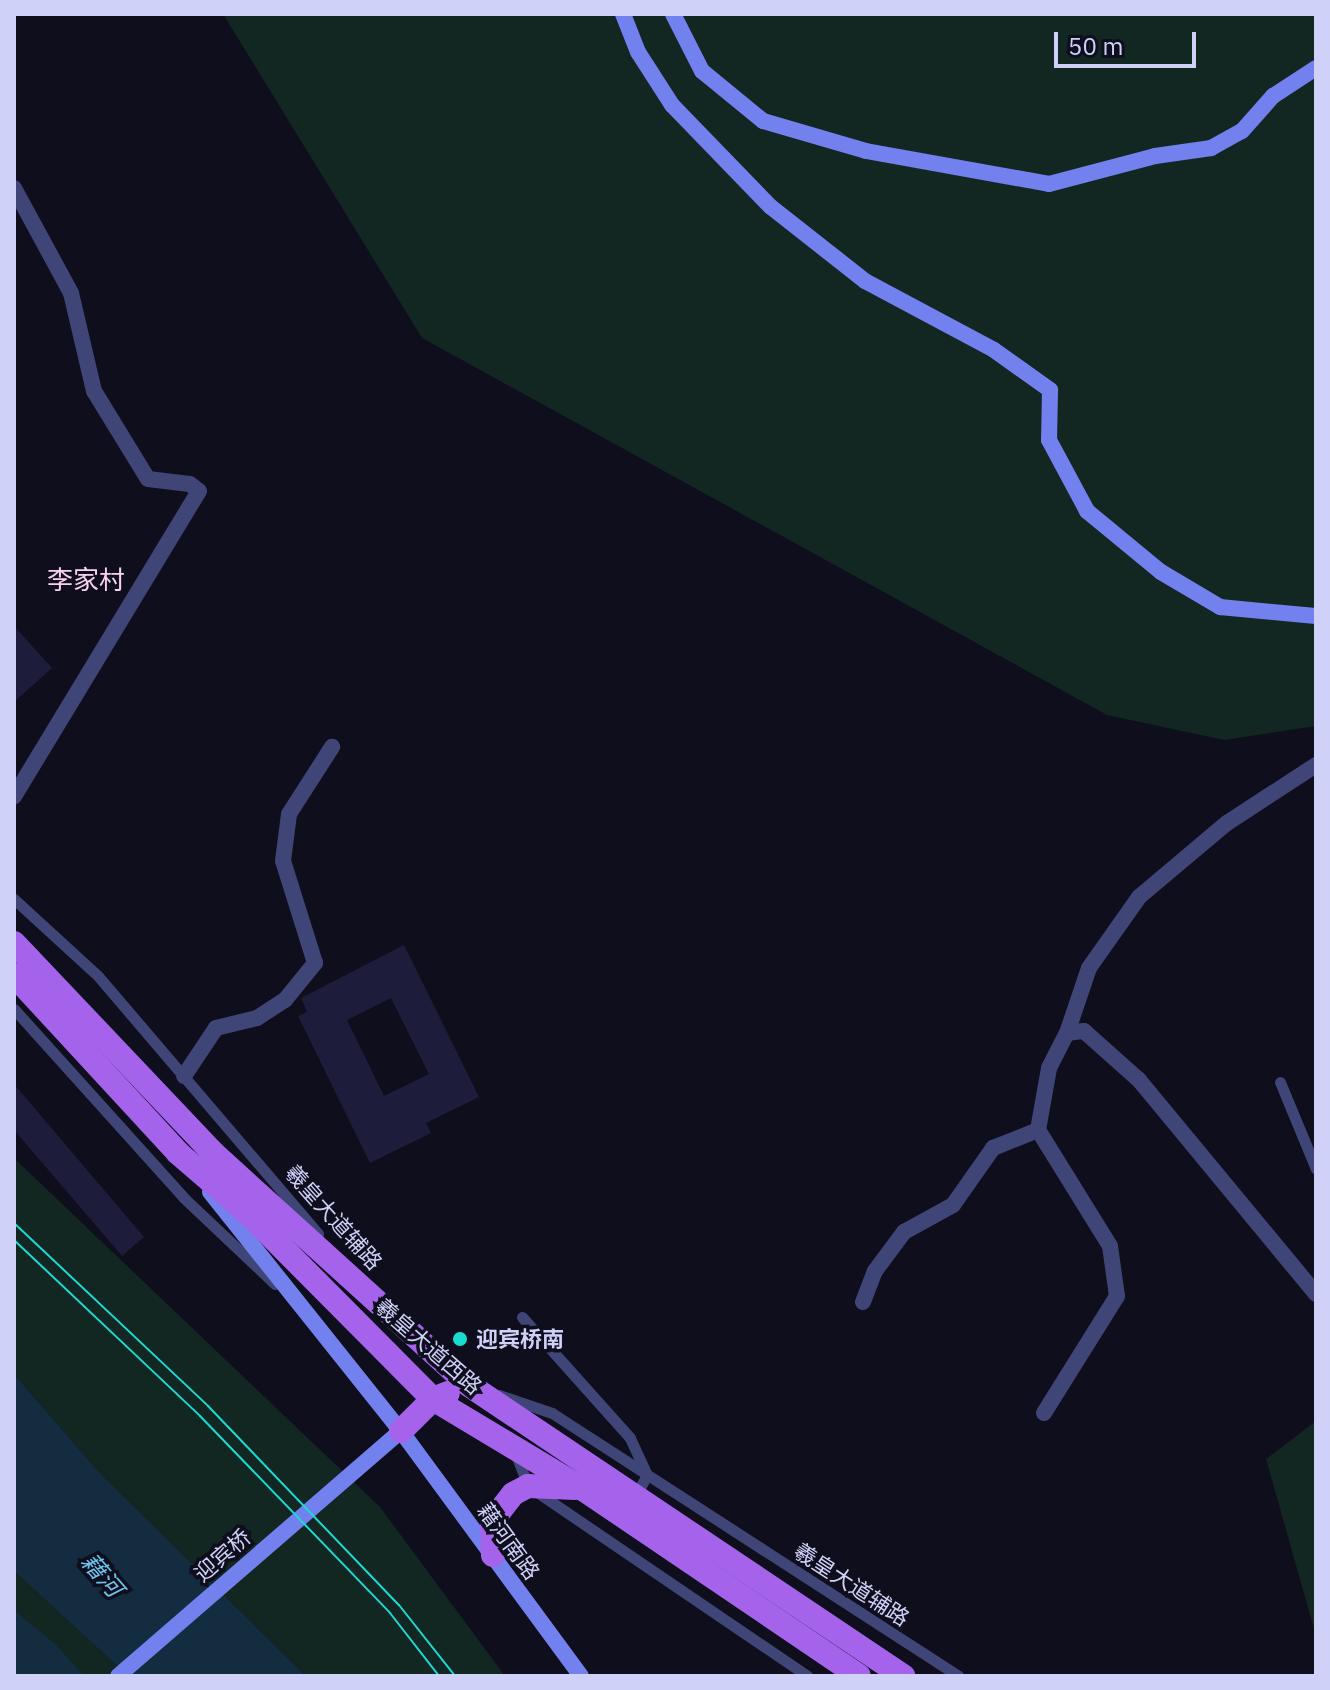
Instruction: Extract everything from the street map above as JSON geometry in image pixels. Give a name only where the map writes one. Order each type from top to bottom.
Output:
[{"type":"main road","name":"羲皇大道西路","points":[[14,943],[212,1152],[469,1385],[903,1676]]},
{"type":"main road","name":"羲皇大道西路","points":[[14,975],[178,1153],[251,1216],[433,1399],[583,1489],[859,1676]]},
{"type":"main road","points":[[401,1431],[433,1399],[469,1385]]},
{"type":"main road","points":[[493,1555],[490,1538],[496,1513],[513,1494],[528,1486],[583,1489]]},
{"type":"street","points":[[623,14],[638,52],[672,105],[771,207],[865,281],[994,350],[1050,390],[1049,440],[1087,511],[1161,572],[1220,607],[1316,616]]},
{"type":"street","points":[[673,14],[702,71],[763,121],[866,151],[1049,184],[1155,156],[1211,148],[1242,131],[1273,96],[1316,68]]},
{"type":"street","points":[[14,188],[71,293],[102,404],[148,479],[190,484],[199,491],[14,796]]},
{"type":"street","points":[[184,1076],[216,1028],[267,1012],[285,1000],[315,963],[283,861],[289,814],[332,747]]},
{"type":"street","points":[[1044,1413],[1117,1296],[1110,1246],[1038,1130],[1049,1068],[1067,1033],[1089,968],[1139,897],[1227,823],[1316,765]]},
{"type":"street","points":[[1067,1033],[1084,1031],[1139,1080],[1316,1294]]},
{"type":"street","points":[[863,1302],[875,1271],[904,1232],[953,1205],[993,1148],[1038,1130]]},
{"type":"street","name":"藉河南路","points":[[178,1153],[319,1324],[581,1676]]},
{"type":"street","name":"迎宾桥","points":[[118,1676],[355,1467],[401,1431]]},
{"type":"lane","name":"羲皇大道辅路","points":[[14,899],[98,976],[319,1236],[469,1385],[552,1413],[958,1676]]},
{"type":"lane","points":[[14,1009],[184,1198],[319,1324]]},
{"type":"lane","points":[[1280,1082],[1316,1169]]},
{"type":"lane","points":[[522,1317],[544,1348],[630,1438],[647,1475],[635,1497]]},
{"type":"lane","points":[[512,1444],[528,1486],[808,1676]]},
{"type":"green space","points":[[223,14],[1316,14],[1316,726],[1224,740],[1107,715],[422,338]]},
{"type":"green space","points":[[14,1158],[380,1507],[505,1676],[306,1676],[99,1472],[14,1374]]},
{"type":"green space","points":[[1316,1421],[1316,1636],[1266,1459]]},
{"type":"green space","points":[[14,1571],[128,1676],[14,1676]]},
{"type":"water","name":"藉河","points":[[14,1374],[99,1472],[306,1676],[128,1676],[14,1571]]},
{"type":"water","points":[[14,1610],[56,1645],[84,1676],[14,1676]]},
{"type":"building","points":[[14,626],[52,668],[14,702]]},
{"type":"building","points":[[404,945],[479,1097],[426,1123],[431,1133],[370,1163],[298,1016],[307,1012],[301,998]],"holes":[[[391,998],[429,1074],[384,1096],[347,1020]]]},
{"type":"building","points":[[14,1084],[144,1237],[122,1256],[14,1130]]},
{"type":"tram line","points":[[14,1223],[208,1406],[399,1605],[455,1676]]},
{"type":"tram line","points":[[14,1240],[200,1416],[390,1613],[439,1676]]},
{"type":"place","name":"迎宾桥南","points":[[460,1339]]},
{"type":"district","name":"李家村","points":[[86,580]]}]
